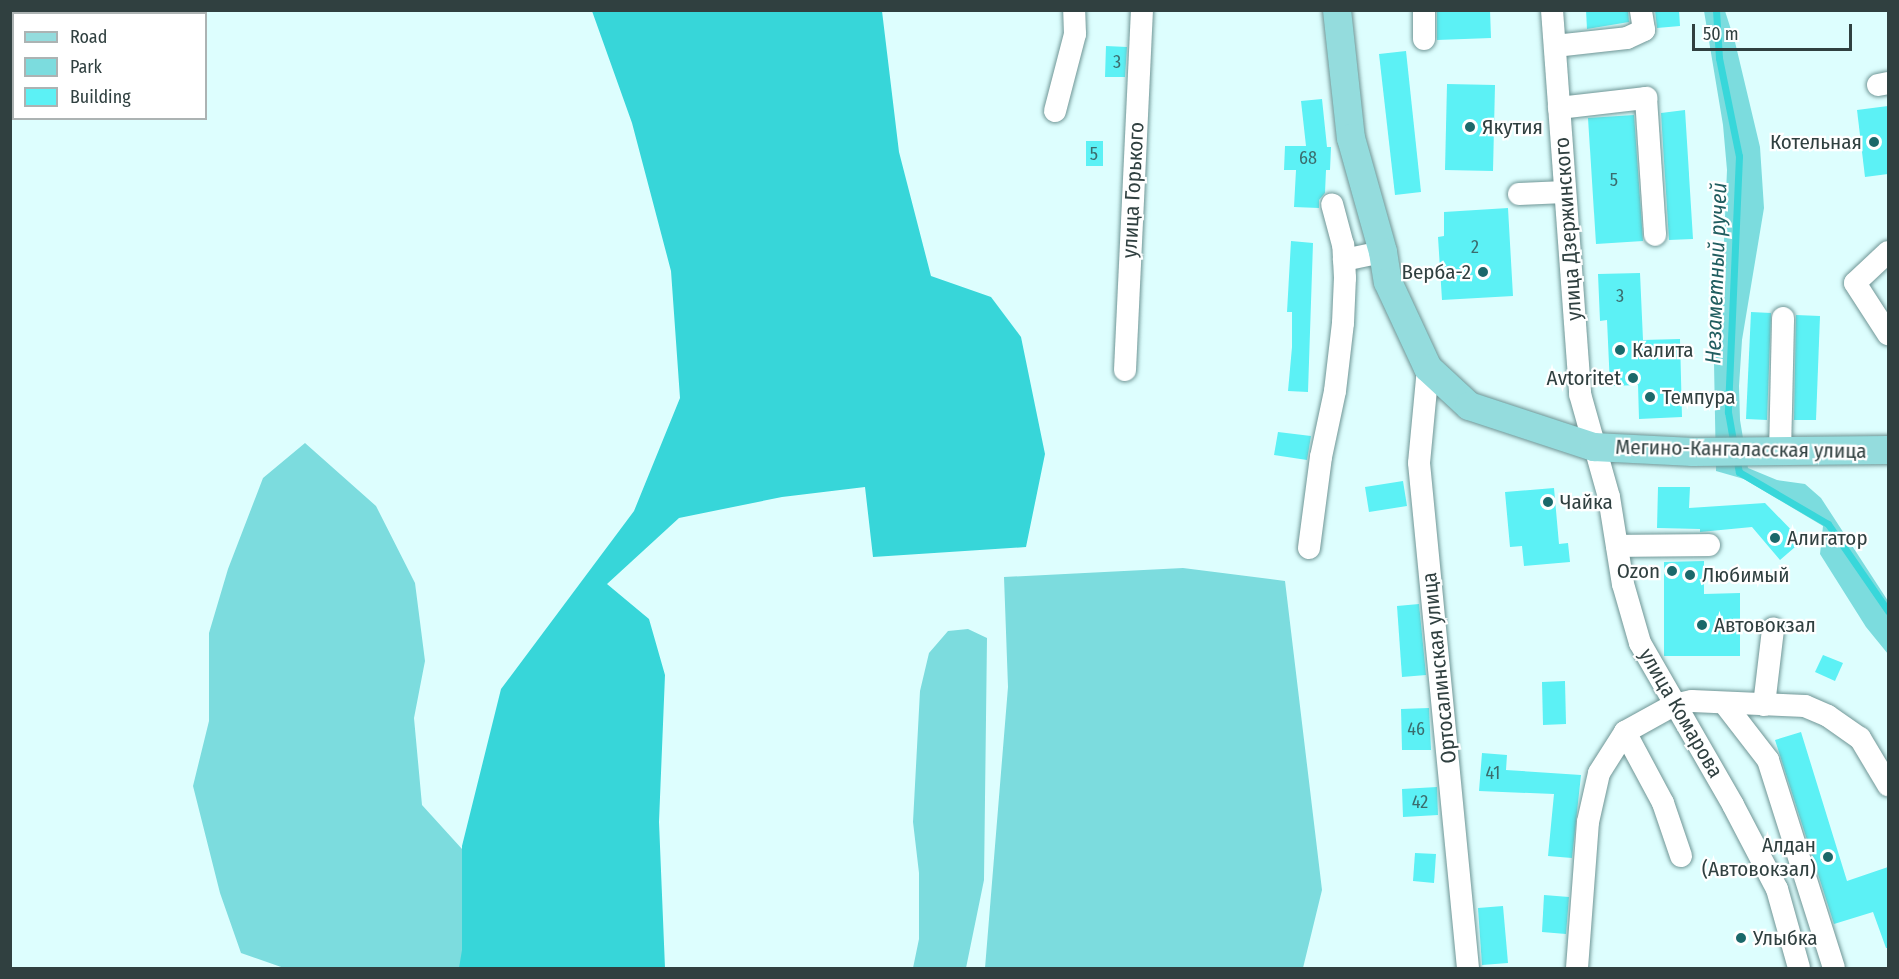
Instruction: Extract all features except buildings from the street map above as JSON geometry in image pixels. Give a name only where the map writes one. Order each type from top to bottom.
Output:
[{"type":"main road","points":[[1337,10],[1351,138],[1383,252],[1388,282],[1428,368],[1468,406],[1594,447]]},
{"type":"main road","name":"Мегино-Кангаласская улица","points":[[1594,447],[1751,453],[1888,450]]},
{"type":"street","points":[[1055,111],[1075,34],[1074,10]]},
{"type":"street","name":"улица Горького","points":[[1125,370],[1142,10]]},
{"type":"street","points":[[1424,10],[1424,39]]},
{"type":"street","name":"улица Дзержинского","points":[[1552,10],[1580,394],[1594,447]]},
{"type":"street","points":[[1555,46],[1626,38],[1644,30],[1641,10]]},
{"type":"street","points":[[1559,108],[1646,98],[1655,235]]},
{"type":"street","points":[[1519,194],[1566,192]]},
{"type":"street","points":[[1309,548],[1318,478],[1340,360],[1345,278],[1343,244],[1332,204]]},
{"type":"street","points":[[1344,260],[1383,252]]},
{"type":"street","points":[[1888,252],[1855,283],[1888,334]]},
{"type":"street","points":[[1780,453],[1784,318]]},
{"type":"street","name":"Ортосалинская улица","points":[[1428,368],[1419,463],[1468,969]]},
{"type":"street","name":"улица Комарова","points":[[1594,447],[1609,497],[1623,584],[1640,643],[1733,805],[1777,890],[1799,969]]},
{"type":"street","points":[[1617,546],[1709,545]]},
{"type":"street","points":[[1764,705],[1773,629]]},
{"type":"street","points":[[1577,969],[1588,822],[1599,773],[1625,732],[1674,705],[1692,701],[1805,706],[1828,716],[1860,738],[1888,786]]},
{"type":"street","points":[[1724,703],[1768,760],[1834,969]]},
{"type":"street","points":[[1625,732],[1663,802],[1681,856]]},
{"type":"green space","points":[[1704,11],[1725,11],[1735,42],[1760,147],[1764,208],[1742,340],[1739,386],[1740,420],[1748,468],[1777,480],[1805,484],[1821,498],[1888,601],[1888,654],[1866,627],[1820,554],[1823,526],[1744,479],[1716,471],[1714,363],[1720,335],[1727,170],[1723,125]]},
{"type":"green space","points":[[305,443],[376,506],[415,583],[425,661],[414,718],[422,805],[523,916],[565,968],[284,968],[241,953],[220,893],[193,786],[209,721],[209,633],[228,569],[263,478]]},
{"type":"green space","points":[[1183,568],[1285,581],[1322,890],[1303,968],[985,968],[1008,687],[1004,577]]},
{"type":"green space","points":[[968,629],[987,638],[984,880],[966,968],[913,968],[919,939],[919,873],[913,822],[920,691],[929,653],[948,631]]},
{"type":"shaded area","points":[[592,11],[882,11],[899,152],[931,276],[991,297],[1021,337],[1045,454],[1026,547],[873,557],[865,487],[782,497],[679,518],[607,584],[649,619],[665,675],[659,822],[665,968],[459,968],[462,950],[462,846],[501,689],[634,511],[680,398],[671,271],[632,123]]},
{"type":"waterway","name":"Незаметный ручей","points":[[1716,10],[1719,58],[1739,156],[1728,412],[1734,446]]},
{"type":"waterway","name":"Незаметный ручей","points":[[1736,457],[1739,472],[1828,524],[1888,611]]},
{"type":"place","name":"Якутия","points":[[1470,127]]},
{"type":"place","name":"Котельная","points":[[1874,142]]},
{"type":"place","name":"Верба-2","points":[[1483,272]]},
{"type":"place","name":"Калита","points":[[1620,350]]},
{"type":"place","name":"Avtoritet","points":[[1633,378]]},
{"type":"place","name":"Темпура","points":[[1650,397]]},
{"type":"place","name":"Чайка","points":[[1548,502]]},
{"type":"place","name":"Алигатор","points":[[1775,538]]},
{"type":"place","name":"Ozon","points":[[1672,571]]},
{"type":"place","name":"Любимый","points":[[1690,575]]},
{"type":"place","name":"Автовокзал","points":[[1702,625]]},
{"type":"place","name":"Алдан (Автовокзал)","points":[[1828,857]]},
{"type":"place","name":"Улыбка","points":[[1741,938]]}]
